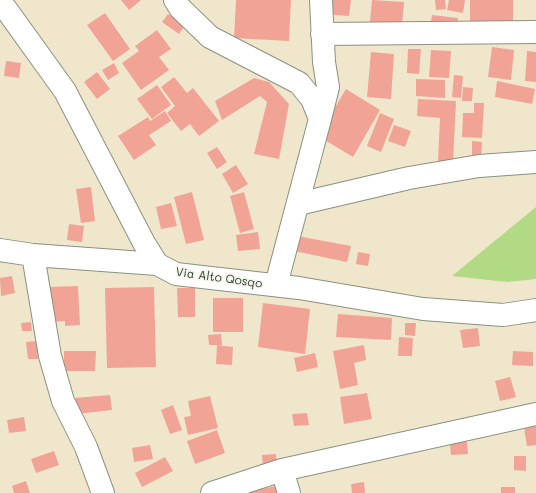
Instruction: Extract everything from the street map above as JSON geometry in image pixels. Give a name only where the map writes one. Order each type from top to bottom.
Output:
[{"type":"street","points":[[175,0],[180,8],[210,37],[299,83],[312,99],[320,119]]},
{"type":"street","points":[[276,285],[328,87],[322,34],[321,0]]},
{"type":"street","points":[[2,8],[65,91],[144,243],[157,264]]},
{"type":"street","points":[[322,34],[536,32]]},
{"type":"street","points":[[298,204],[409,178],[479,166],[536,162]]},
{"type":"street","points":[[0,250],[33,255],[157,264]]},
{"type":"street","points":[[33,255],[50,356],[63,401],[86,447],[103,493]]},
{"type":"street","name":"Via Alto Qosqo","points":[[157,264],[176,274],[276,285],[423,309],[503,315],[536,310]]},
{"type":"street","points":[[212,493],[282,470],[536,414]]},
{"type":"street","points":[[282,470],[289,493]]},
{"type":"green space","points":[[536,207],[536,279],[507,282],[452,276]]},
{"type":"building","points":[[121,0],[141,0],[129,10]]},
{"type":"building","points":[[236,0],[291,0],[289,41],[234,38]]},
{"type":"building","points":[[323,0],[351,0],[349,16],[322,14]]},
{"type":"building","points":[[372,0],[404,2],[402,25],[370,22]]},
{"type":"building","points":[[435,0],[445,0],[446,9],[436,10]]},
{"type":"building","points":[[449,0],[465,0],[463,13],[447,10]]},
{"type":"building","points":[[470,0],[513,0],[513,26],[470,26]]},
{"type":"building","points":[[105,13],[130,49],[113,61],[87,25]]},
{"type":"building","points":[[168,14],[185,25],[179,34],[162,22]]},
{"type":"building","points":[[432,15],[458,18],[456,29],[430,26]]},
{"type":"building","points":[[157,30],[171,49],[159,57],[169,70],[141,90],[122,63],[139,51],[135,46]]},
{"type":"building","points":[[492,47],[514,50],[511,80],[488,77]]},
{"type":"building","points":[[408,49],[421,49],[419,74],[407,73]]},
{"type":"building","points":[[431,50],[451,51],[449,78],[429,77]]},
{"type":"building","points":[[527,51],[536,52],[536,82],[525,81]]},
{"type":"building","points":[[371,52],[394,54],[391,99],[367,97]]},
{"type":"building","points":[[6,61],[21,63],[19,78],[4,76]]},
{"type":"building","points":[[114,63],[119,73],[108,80],[102,70]]},
{"type":"building","points":[[97,72],[110,89],[97,99],[84,82]]},
{"type":"building","points":[[454,75],[463,76],[461,98],[452,97]]},
{"type":"building","points":[[174,77],[187,93],[193,88],[219,121],[199,136],[190,124],[181,131],[167,113],[175,106],[161,87]]},
{"type":"building","points":[[254,78],[269,82],[289,104],[279,159],[254,154],[267,102],[260,96],[222,120],[215,101]]},
{"type":"building","points":[[416,79],[445,80],[445,98],[416,96]]},
{"type":"building","points":[[497,81],[535,89],[532,104],[495,97]]},
{"type":"building","points":[[157,85],[171,105],[152,119],[137,99]]},
{"type":"building","points":[[463,87],[473,88],[472,101],[462,101]]},
{"type":"building","points":[[346,89],[380,110],[353,157],[318,136]]},
{"type":"building","points":[[418,99],[456,101],[453,162],[438,161],[440,118],[417,116]]},
{"type":"building","points":[[474,103],[484,103],[482,138],[462,137],[463,113],[474,113]]},
{"type":"building","points":[[165,111],[171,121],[149,135],[156,145],[134,160],[118,136],[148,117],[150,121]]},
{"type":"building","points":[[380,113],[394,119],[381,152],[367,146]]},
{"type":"building","points":[[394,125],[411,131],[405,147],[388,141]]},
{"type":"building","points":[[472,141],[482,142],[481,160],[472,159]]},
{"type":"building","points":[[217,147],[227,162],[217,169],[207,153]]},
{"type":"building","points":[[236,165],[248,184],[233,193],[222,174]]},
{"type":"building","points":[[91,187],[95,221],[81,223],[76,189]]},
{"type":"building","points":[[192,192],[204,240],[186,244],[174,197]]},
{"type":"building","points":[[244,192],[254,229],[240,233],[230,196]]},
{"type":"building","points":[[171,203],[177,226],[161,229],[156,207]]},
{"type":"building","points":[[69,224],[84,226],[82,242],[67,240]]},
{"type":"building","points":[[258,232],[260,249],[238,251],[236,235]]},
{"type":"building","points":[[297,236],[351,246],[347,262],[294,251]]},
{"type":"building","points":[[358,252],[370,254],[368,266],[356,264]]},
{"type":"building","points":[[12,276],[15,293],[1,296],[0,278]]},
{"type":"building","points":[[78,286],[80,325],[65,326],[65,321],[52,322],[50,287]]},
{"type":"building","points":[[154,287],[156,367],[107,368],[105,288]]},
{"type":"building","points":[[177,288],[195,288],[195,317],[178,317]]},
{"type":"building","points":[[213,298],[243,298],[243,332],[213,332]]},
{"type":"building","points":[[263,303],[310,309],[305,354],[258,347]]},
{"type":"building","points":[[338,314],[392,318],[391,340],[336,337]]},
{"type":"building","points":[[31,322],[32,331],[22,331],[21,323]]},
{"type":"building","points":[[405,323],[416,323],[415,336],[405,335]]},
{"type":"building","points":[[478,328],[480,346],[463,348],[460,330]]},
{"type":"building","points":[[221,334],[222,345],[209,345],[208,335]]},
{"type":"building","points":[[399,337],[413,338],[412,356],[398,356]]},
{"type":"building","points":[[37,341],[38,359],[28,359],[26,342]]},
{"type":"building","points":[[217,345],[233,347],[232,365],[216,364]]},
{"type":"building","points":[[364,345],[366,360],[354,363],[358,385],[340,389],[333,351]]},
{"type":"building","points":[[64,351],[96,351],[95,371],[64,371]]},
{"type":"building","points":[[513,351],[533,352],[533,366],[512,365]]},
{"type":"building","points":[[315,353],[318,367],[297,372],[294,358]]},
{"type":"building","points":[[510,377],[516,397],[500,401],[495,381]]},
{"type":"building","points":[[367,393],[372,419],[344,424],[340,397]]},
{"type":"building","points":[[110,395],[112,410],[76,414],[75,398]]},
{"type":"building","points":[[210,396],[218,428],[188,435],[184,417],[191,416],[188,401]]},
{"type":"building","points":[[173,405],[182,430],[170,434],[161,410]]},
{"type":"building","points":[[307,413],[309,425],[294,426],[292,414]]},
{"type":"building","points":[[24,417],[26,431],[9,433],[7,420]]},
{"type":"building","points":[[536,426],[536,445],[527,446],[524,428]]},
{"type":"building","points":[[217,430],[225,453],[195,464],[187,441]]},
{"type":"building","points":[[466,433],[468,454],[451,455],[449,435]]},
{"type":"building","points":[[150,445],[153,459],[134,462],[132,448]]},
{"type":"building","points":[[54,451],[59,465],[36,473],[31,459]]},
{"type":"building","points":[[276,454],[277,468],[263,468],[262,455]]},
{"type":"building","points":[[514,456],[526,456],[526,471],[514,470]]},
{"type":"building","points":[[165,457],[173,471],[142,487],[135,473]]},
{"type":"building","points":[[26,481],[30,493],[14,493],[12,486]]},
{"type":"building","points":[[364,482],[365,493],[352,493],[351,484]]},
{"type":"building","points":[[282,485],[284,493],[250,493],[250,491]]},
{"type":"building","points":[[501,487],[515,487],[515,493],[501,493]]}]
